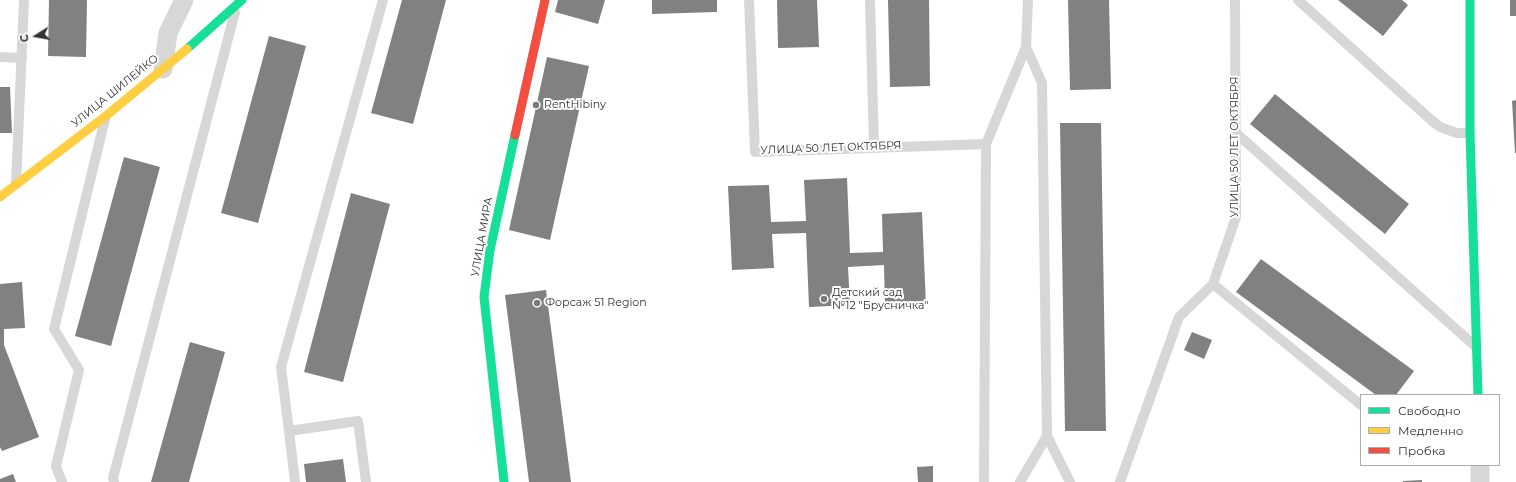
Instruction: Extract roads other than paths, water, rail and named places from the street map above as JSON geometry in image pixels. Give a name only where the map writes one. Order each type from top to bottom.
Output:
[{"type":"street","points":[[163,69],[168,32],[184,0]]},
{"type":"street","name":"УЛИЦА МИРА","points":[[504,482],[484,297],[490,250],[545,0]]},
{"type":"street","points":[[1470,0],[1470,133],[1475,346],[1478,394]]},
{"type":"street","name":"УЛИЦА ШИЛЕЙКО","points":[[0,197],[107,115],[163,69],[240,2]]},
{"type":"street","points":[[1480,466],[1480,482]]},
{"type":"lane","points":[[16,184],[24,0]]},
{"type":"lane","points":[[295,482],[281,367],[383,0]]},
{"type":"lane","name":"УЛИЦА 50 ЛЕТ ОКТЯБРЯ","points":[[749,0],[755,152],[986,144]]},
{"type":"lane","points":[[870,0],[874,147]]},
{"type":"lane","points":[[984,482],[986,144],[1026,47],[1028,0]]},
{"type":"lane","name":"УЛИЦА 50 ЛЕТ ОКТЯБРЯ","points":[[1120,482],[1179,317],[1213,284],[1236,217],[1235,0]]},
{"type":"lane","points":[[1298,0],[1440,127],[1457,133],[1470,133]]},
{"type":"lane","points":[[114,482],[113,478],[240,2]]},
{"type":"lane","points":[[1026,47],[1042,83],[1047,436],[1070,482]]},
{"type":"lane","points":[[0,57],[22,58]]},
{"type":"lane","points":[[62,482],[56,466],[80,370],[54,329],[107,115]]},
{"type":"lane","points":[[1236,133],[1475,346]]},
{"type":"lane","points":[[1213,284],[1360,404]]},
{"type":"lane","points":[[289,431],[358,421],[366,482]]},
{"type":"lane","points":[[1020,482],[1047,436]]},
{"type":"place","name":"RentHibiny","points":[[536,105]]},
{"type":"place","name":"Детский сад №12 \"Брусничка\"","points":[[824,299]]},
{"type":"place","name":"Форсаж 51 Region","points":[[537,303]]}]
